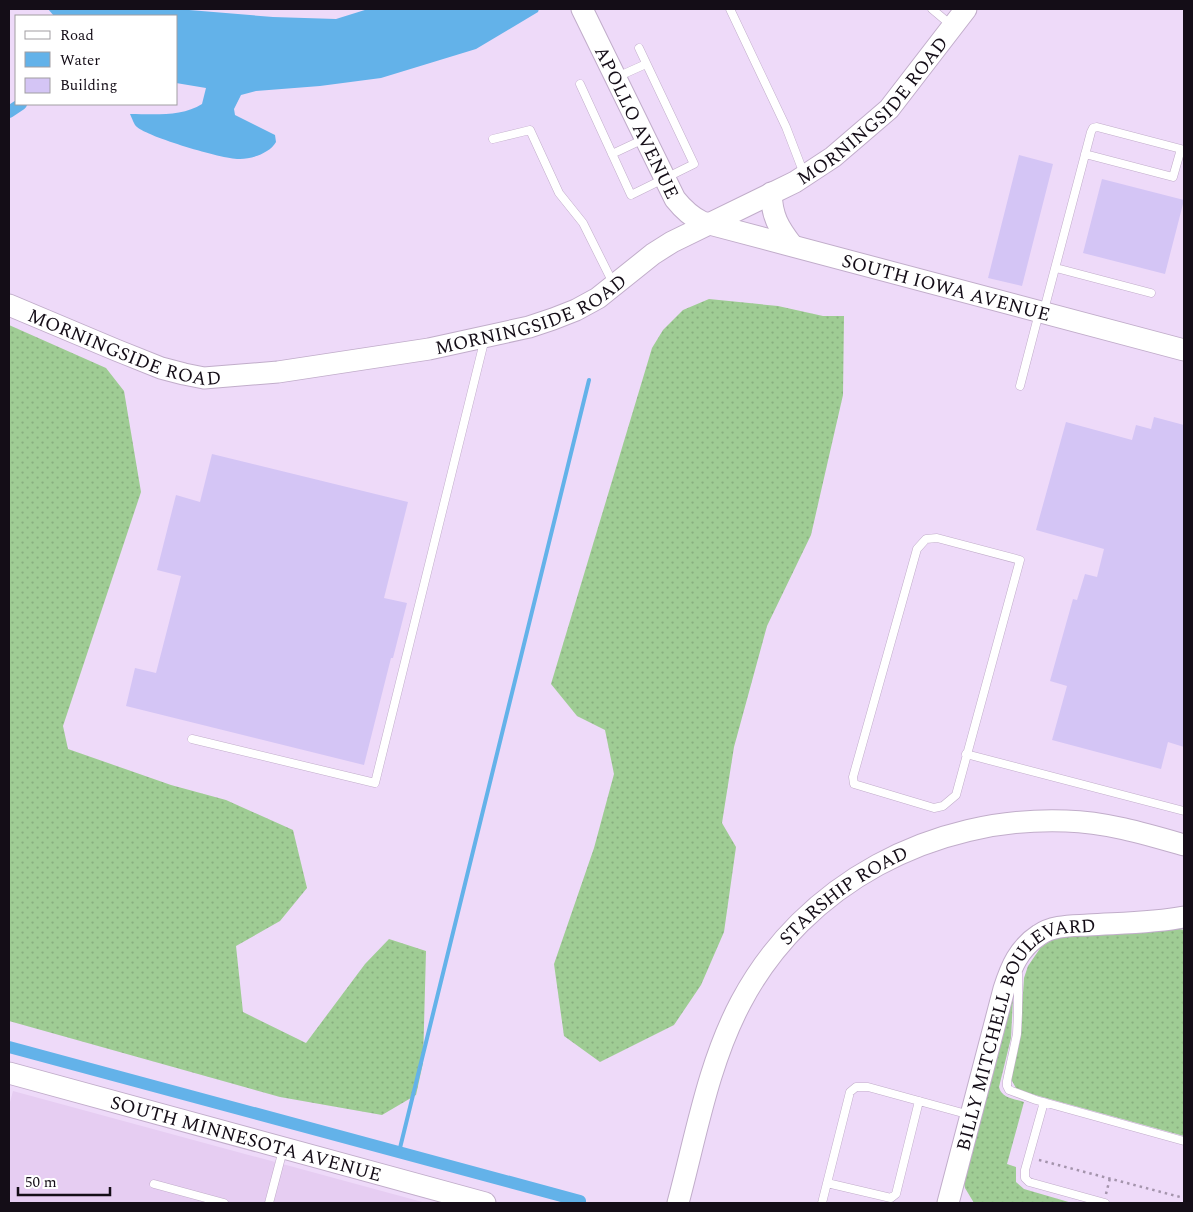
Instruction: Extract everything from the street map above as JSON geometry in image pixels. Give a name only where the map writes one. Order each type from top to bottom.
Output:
[{"type":"street","name":"APOLLO AVENUE","points":[[582,9],[675,199],[683,209],[702,222],[708,223]]},
{"type":"street","name":"MORNINGSIDE ROAD","points":[[9,305],[161,368],[204,378],[287,370],[429,349],[529,327],[576,310],[598,298],[672,242],[771,193],[805,175],[833,157],[889,108],[966,9]]},
{"type":"street","points":[[771,193],[772,209],[779,227],[792,245]]},
{"type":"street","name":"SOUTH IOWA AVENUE","points":[[708,223],[1184,350]]},
{"type":"street","name":"STARSHIP ROAD","points":[[680,1196],[721,1044],[741,1001],[765,964],[794,928],[841,887],[875,866],[910,848],[945,835],[985,826],[1030,820],[1068,821],[1130,830],[1184,845]]},
{"type":"street","name":"BILLY MITCHELL BOULEVARD","points":[[948,1203],[1004,989],[1012,965],[1019,954],[1039,935],[1060,927],[1178,920]]},
{"type":"street","name":"SOUTH MINNESOTA AVENUE","points":[[9,1073],[485,1203]]},
{"type":"street","name":"BILLY MITCHELL BOULEVARD","points":[[955,1178],[965,1203]]},
{"type":"street","points":[[666,1203],[680,1196]]},
{"type":"lane","points":[[730,9],[786,127],[805,175]]},
{"type":"lane","points":[[932,9],[952,26]]},
{"type":"lane","points":[[580,84],[631,195],[694,164],[639,48]]},
{"type":"lane","points":[[615,78],[646,64]]},
{"type":"lane","points":[[1020,386],[1056,268],[1085,154],[1093,128],[1097,127],[1181,149],[1173,177],[1085,154]]},
{"type":"lane","points":[[493,139],[530,130],[558,193],[583,223],[614,285]]},
{"type":"lane","points":[[612,154],[645,138]]},
{"type":"lane","points":[[1056,268],[1152,293]]},
{"type":"lane","points":[[192,739],[376,783],[486,336]]},
{"type":"lane","points":[[937,538],[1020,560],[966,754],[956,794],[943,806],[934,808],[854,784],[853,778],[917,549],[926,539],[937,538]]},
{"type":"lane","points":[[966,754],[1184,811]]},
{"type":"lane","points":[[1019,954],[1017,1034],[1007,1086],[1014,1093],[1184,1141]]},
{"type":"lane","points":[[822,1203],[850,1092],[856,1088],[868,1087],[971,1116]]},
{"type":"lane","points":[[827,1183],[891,1198],[896,1194],[920,1101]]},
{"type":"lane","points":[[1044,1102],[1024,1170],[1025,1178],[1029,1182],[1105,1203]]},
{"type":"lane","points":[[269,1203],[284,1148]]},
{"type":"lane","points":[[154,1184],[224,1203]]},
{"type":"path","points":[[1039,1160],[1184,1198]]},
{"type":"path","points":[[1105,1203],[1110,1178]]},
{"type":"shaded area","points":[[13,1091],[426,1203],[9,1203],[9,1106]]},
{"type":"green space","points":[[709,299],[778,306],[823,316],[844,316],[843,395],[811,535],[767,626],[734,747],[722,823],[736,847],[724,932],[701,985],[674,1025],[600,1062],[564,1036],[554,964],[594,848],[614,774],[605,730],[577,716],[551,684],[652,348],[663,330],[683,310]]},
{"type":"green space","points":[[9,325],[106,368],[124,391],[141,492],[63,726],[68,749],[171,785],[226,800],[293,830],[307,888],[280,921],[236,946],[243,1012],[306,1043],[365,964],[389,939],[426,951],[423,1063],[416,1095],[382,1115],[280,1097],[9,1021]]},
{"type":"green space","points":[[1172,927],[1184,930],[1184,1136],[1017,1090],[1011,1079],[1020,1040],[1024,978],[1028,966],[1041,947],[1060,935]]},
{"type":"green space","points":[[1013,998],[1011,1038],[999,1087],[1005,1096],[1024,1102],[1007,1164],[1016,1167],[1016,1182],[1024,1189],[1072,1203],[974,1203],[965,1188],[963,1178]]},
{"type":"water","points":[[48,9],[177,9],[273,17],[336,19],[368,9],[539,9],[538,12],[476,49],[381,78],[320,86],[256,91],[241,95],[234,109],[235,115],[275,135],[276,142],[270,149],[260,155],[240,159],[219,156],[170,142],[144,131],[136,126],[133,121],[130,114],[176,113],[202,104],[206,88],[178,83],[178,15],[53,15]]},
{"type":"building","points":[[1019,155],[1053,164],[1022,286],[988,278]]},
{"type":"building","points":[[1102,179],[1184,200],[1165,274],[1083,253]]},
{"type":"building","points":[[1154,417],[1184,425],[1184,747],[1168,742],[1161,769],[1052,740],[1067,686],[1050,681],[1073,599],[1077,600],[1085,574],[1097,577],[1104,549],[1036,530],[1066,422],[1132,440],[1136,425],[1151,429]]},
{"type":"building","points":[[212,454],[408,502],[384,598],[407,603],[364,765],[126,706],[135,668],[156,673],[181,576],[157,570],[176,495],[200,502]]},
{"type":"waterway","points":[[9,112],[20,105]]},
{"type":"waterway","points":[[399,1152],[589,380]]},
{"type":"waterway","points":[[9,1047],[580,1201]]}]
